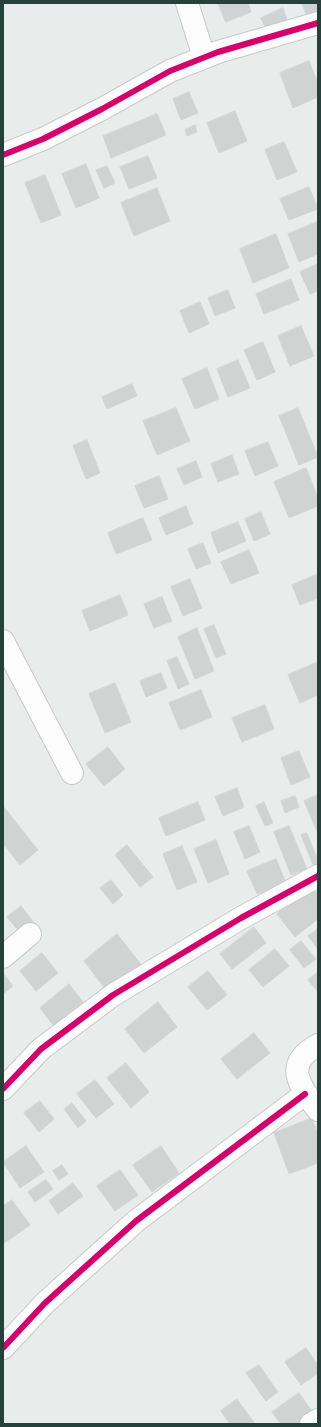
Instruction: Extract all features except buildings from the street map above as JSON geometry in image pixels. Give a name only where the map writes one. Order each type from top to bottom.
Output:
[{"type":"street","points":[[186,3],[204,57]]},
{"type":"street","points":[[3,155],[43,139],[102,109],[170,71],[218,52],[318,23]]},
{"type":"street","points":[[3,641],[72,773]]},
{"type":"street","points":[[3,1089],[41,1049],[113,994],[241,918],[318,876]]},
{"type":"street","points":[[3,957],[30,934]]},
{"type":"street","points":[[3,1348],[44,1303],[136,1220],[311,1102],[296,1072],[299,1060],[318,1045]]},
{"type":"street","points":[[311,1424],[318,1420]]},
{"type":"cycle path","points":[[3,155],[43,139],[102,109],[170,71],[218,52],[318,23]]},
{"type":"cycle path","points":[[3,1089],[41,1049],[113,995],[241,918],[318,876]]},
{"type":"cycle path","points":[[3,1348],[45,1303],[136,1221],[305,1094]]}]
